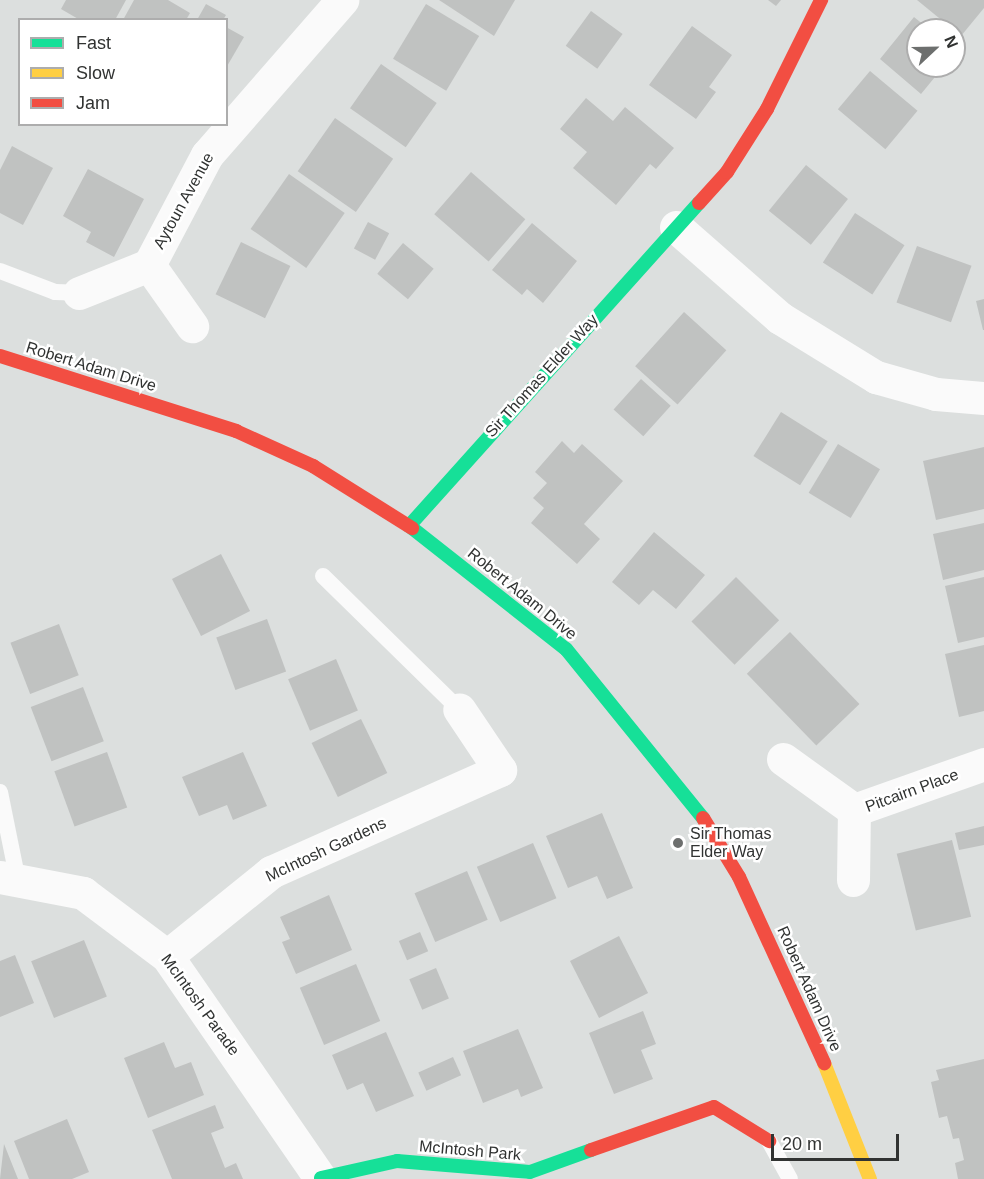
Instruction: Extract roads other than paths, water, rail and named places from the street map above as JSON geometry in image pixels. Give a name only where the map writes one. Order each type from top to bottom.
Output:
[{"type":"street","name":"Aytoun Avenue","points":[[78,293],[149,265],[207,155],[340,0]]},
{"type":"street","name":"Sir Thomas Elder Way","points":[[409,526],[732,163],[767,109],[821,0]]},
{"type":"street","points":[[676,226],[780,318],[876,377],[936,394],[984,399]]},
{"type":"street","points":[[149,265],[192,326]]},
{"type":"street","name":"Robert Adam Drive","points":[[0,356],[262,441],[409,526],[566,649],[692,800],[777,954],[870,1179]]},
{"type":"street","name":"McIntosh Gardens","points":[[167,956],[271,872],[500,770],[459,709]]},
{"type":"street","name":"Pitcairn Place","points":[[783,759],[854,810],[984,764]]},
{"type":"street","points":[[854,810],[854,880]]},
{"type":"street","name":"McIntosh Parade","points":[[9,879],[83,893],[167,956],[321,1179]]},
{"type":"street","name":"McIntosh Park","points":[[321,1179],[397,1161],[530,1172],[714,1107],[768,1141]]},
{"type":"lane","points":[[0,271],[55,292],[78,293]]},
{"type":"lane","points":[[323,576],[459,709]]},
{"type":"lane","points":[[0,792],[9,879]]},
{"type":"lane","points":[[768,1141],[790,1179]]},
{"type":"place","name":"Sir Thomas Elder Way","points":[[678,843]]}]
